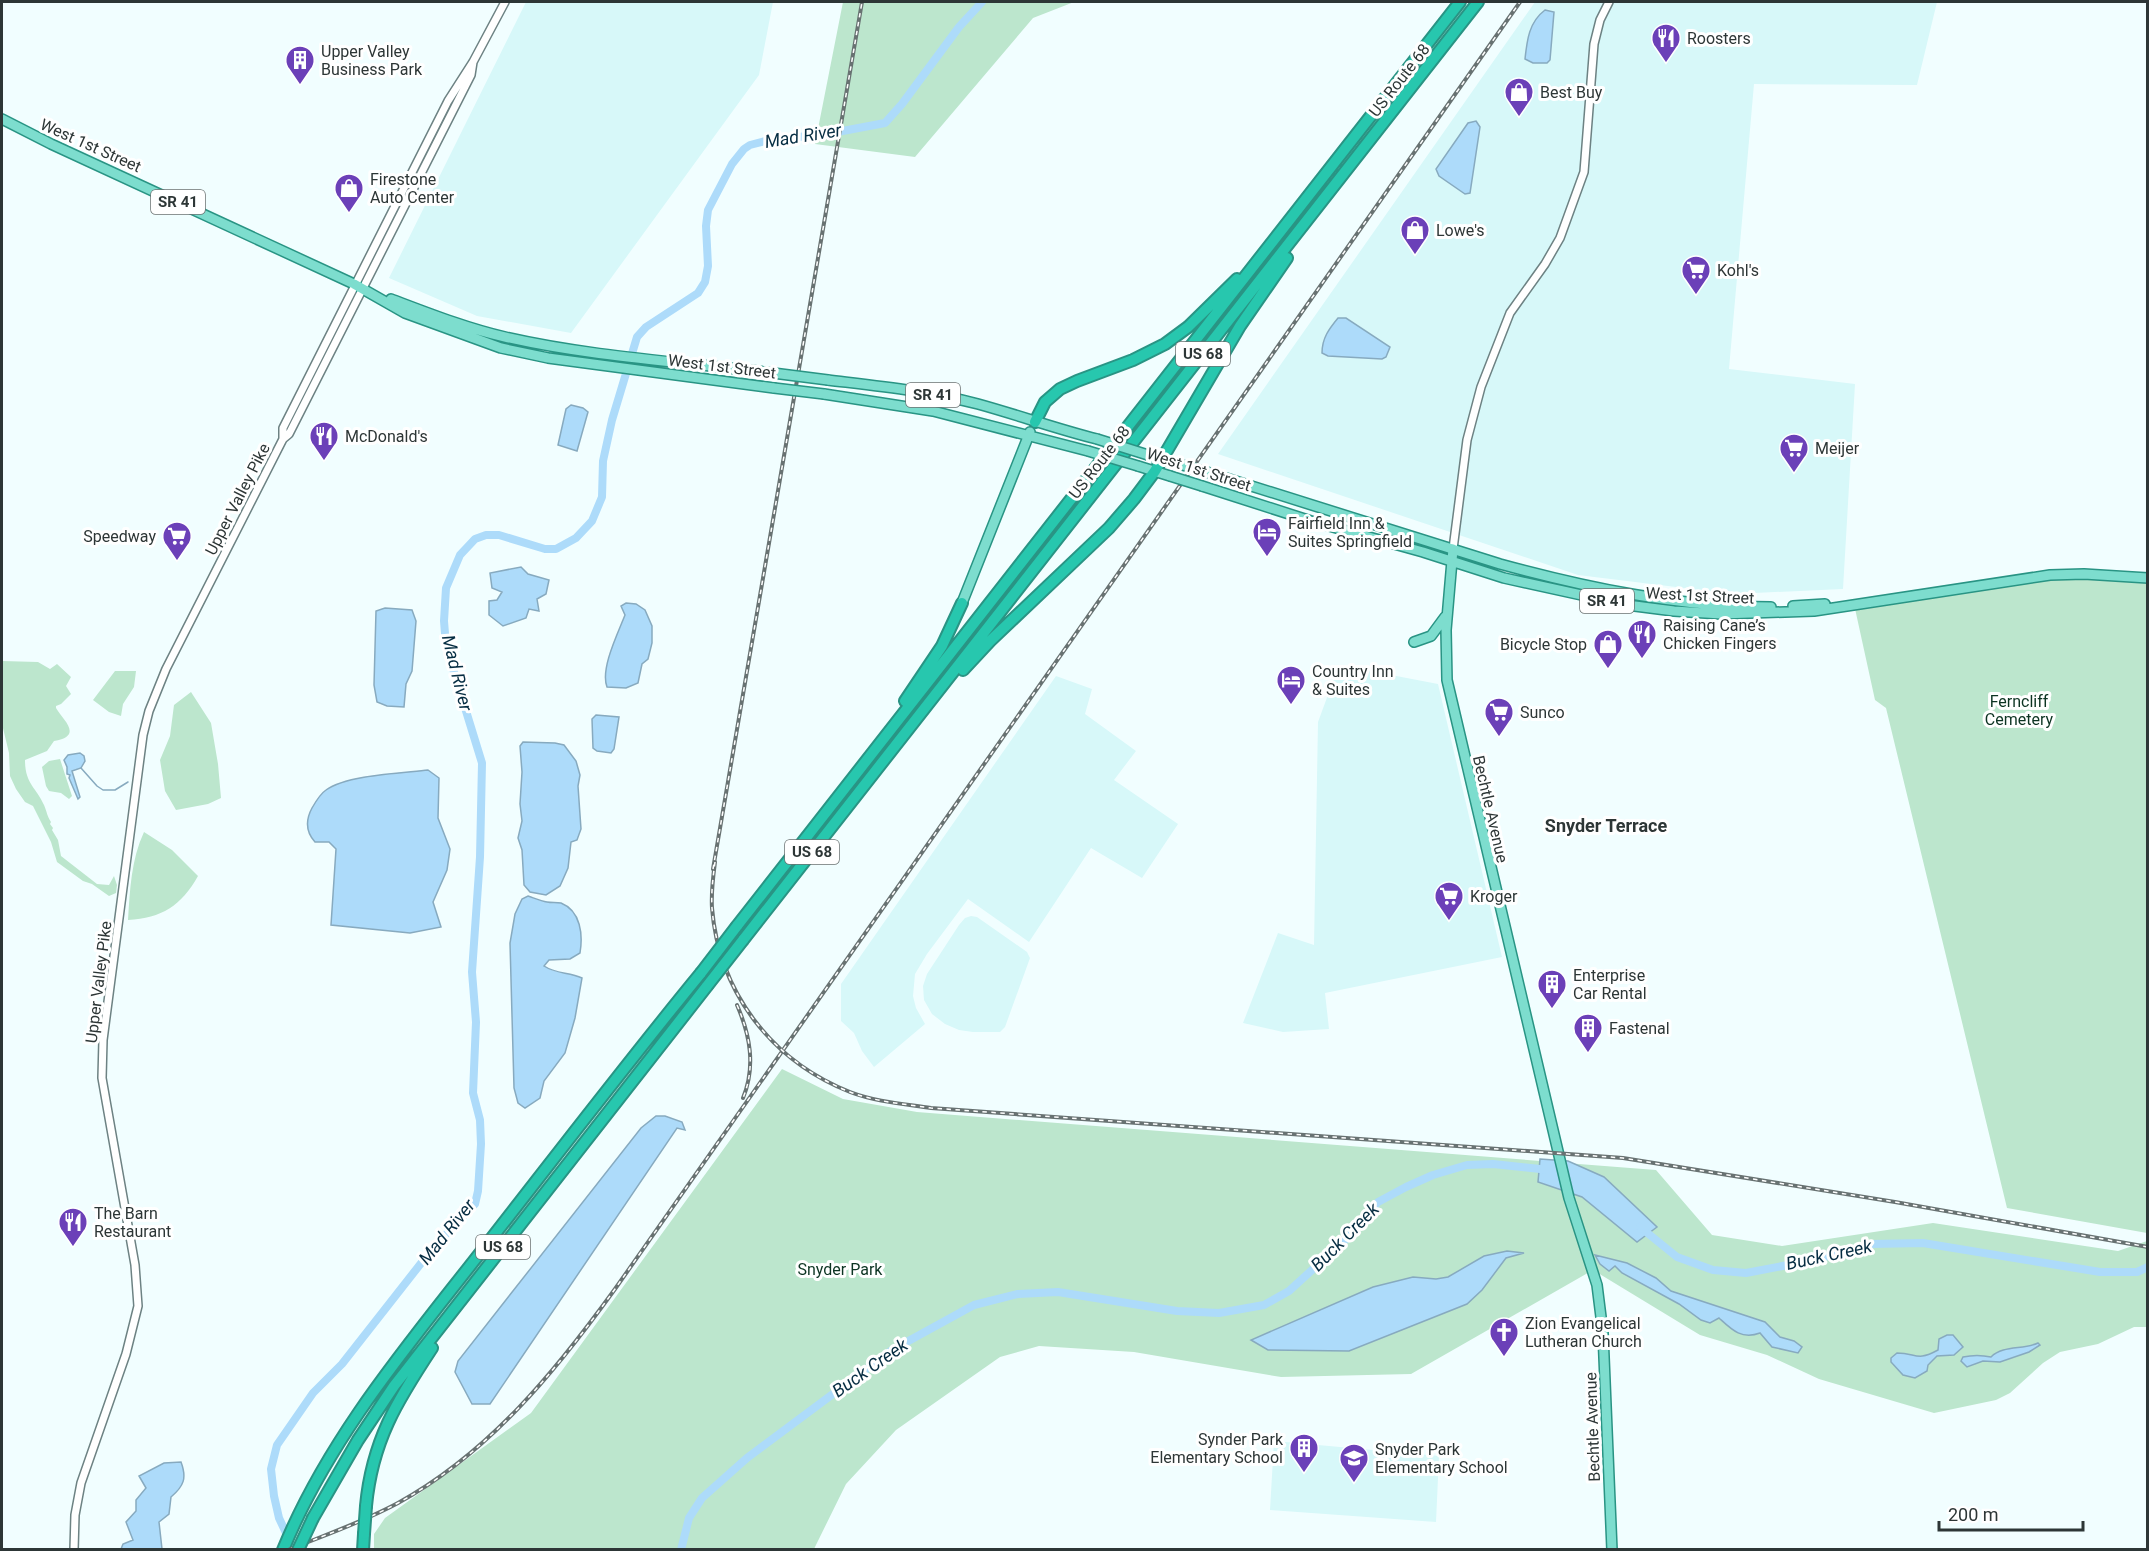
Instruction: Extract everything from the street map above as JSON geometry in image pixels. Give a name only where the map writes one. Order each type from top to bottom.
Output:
[{"type":"highway","name":"US Route 68","points":[[283,1550],[302,1509],[350,1425],[390,1368],[1460,2]]},
{"type":"highway","name":"US Route 68","points":[[470,1288],[1478,2]]},
{"type":"highway","points":[[927,706],[990,641],[1109,528],[1155,471],[1256,301],[1352,164]]},
{"type":"highway","points":[[1035,422],[1045,402],[1060,389],[1133,360],[1178,335],[1203,314],[1267,250]]},
{"type":"highway","points":[[851,780],[882,730],[942,646],[962,603]]},
{"type":"highway","points":[[363,1550],[366,1506],[375,1457],[392,1411],[410,1379],[470,1288]]},
{"type":"highway","name":"US 68","points":[[298,1550],[340,1469],[376,1412],[470,1288]]},
{"type":"main road","name":"West 1st Street","points":[[2,119],[51,144],[354,284],[405,312],[501,348],[609,367],[774,387],[933,411],[1088,451],[1311,521],[1504,578],[1595,599],[1674,611],[1721,614],[1796,612],[2049,575],[2084,574],[2148,578]]},
{"type":"main road","name":"West 1st Street","points":[[364,289],[461,324],[505,337],[612,354],[897,388],[978,404],[1549,577],[1674,601],[1768,607],[1854,604]]},
{"type":"main road","points":[[962,603],[1035,422]]},
{"type":"main road","name":"Bechtle Avenue","points":[[1453,549],[1445,653],[1450,701],[1559,1159],[1569,1198],[1593,1270],[1603,1334],[1612,1550]]},
{"type":"main road","points":[[1414,642],[1431,636],[1447,615]]},
{"type":"street","name":"Upper Valley Pike","points":[[284,439],[283,428],[354,284],[448,101],[473,62],[505,2]]},
{"type":"street","name":"Bechtle Avenue","points":[[1453,549],[1467,440],[1478,397],[1510,312],[1545,264],[1560,238],[1584,172],[1595,36],[1609,2]]},
{"type":"street","name":"Upper Valley Pike","points":[[74,1550],[75,1515],[81,1483],[126,1354],[138,1306],[135,1265],[102,1077],[103,1040],[143,735],[149,711],[166,669],[284,439],[289,434],[326,364],[471,75],[473,62]]},
{"type":"street","points":[[326,364],[323,354],[336,328],[335,323]]},
{"type":"shaded area","points":[[526,2],[773,2],[759,75],[571,333],[477,316],[389,278]]},
{"type":"shaded area","points":[[1535,2],[1937,2],[1917,85],[1754,84],[1729,369],[1855,384],[1843,589],[1733,594],[1578,575],[1218,454]]},
{"type":"shaded area","points":[[1339,665],[1438,684],[1502,957],[1325,993],[1329,1029],[1283,1032],[1243,1023],[1278,933],[1314,945],[1318,722]]},
{"type":"shaded area","points":[[1056,676],[1092,689],[1085,714],[1136,751],[1114,780],[1178,824],[1142,878],[1091,848],[1029,942],[968,899],[915,974],[913,996],[916,1008],[925,1024],[874,1067],[862,1051],[854,1033],[841,1021],[841,984]]},
{"type":"shaded area","points":[[977,917],[1027,952],[1030,958],[1005,1027],[1000,1032],[959,1030],[945,1024],[932,1014],[924,1000],[923,986],[927,974],[959,925],[965,918]]},
{"type":"shaded area","name":"Snyder Park Elementary School","points":[[1274,1441],[1439,1456],[1436,1522],[1270,1510]]},
{"type":"green space","points":[[843,2],[1074,2],[1033,18],[915,157],[815,144]]},
{"type":"green space","name":"Ferncliff Cemetery","points":[[2050,575],[2147,578],[2147,1233],[2007,1208],[1886,708],[1875,700],[1854,604]]},
{"type":"green space","points":[[2,661],[38,662],[50,669],[57,664],[71,677],[66,686],[71,694],[56,706],[70,732],[63,739],[54,741],[47,751],[25,760],[25,768],[51,822],[61,856],[97,884],[109,885],[114,876],[117,885],[116,893],[109,896],[57,862],[51,842],[33,806],[25,802],[16,789],[10,776],[9,753],[2,724]]},
{"type":"green space","points":[[115,671],[136,671],[134,687],[123,704],[121,716],[109,712],[93,700]]},
{"type":"green space","points":[[191,692],[211,723],[221,798],[208,804],[176,810],[165,791],[160,760],[170,736],[174,705]]},
{"type":"green space","points":[[60,759],[72,796],[69,799],[61,793],[49,791],[46,786],[42,767],[49,761]]},
{"type":"green space","points":[[144,832],[172,850],[198,876],[177,903],[161,913],[128,920],[134,864]]},
{"type":"green space","name":"Snyder Park","points":[[782,1069],[843,1099],[917,1112],[1656,1170],[1712,1235],[1782,1246],[1933,1223],[2118,1251],[2147,1241],[2147,1327],[2134,1327],[2098,1344],[2060,1352],[2043,1363],[2010,1393],[1996,1400],[1934,1413],[1819,1379],[1767,1355],[1700,1335],[1593,1270],[1411,1374],[1281,1377],[1134,1352],[1039,1346],[1000,1357],[896,1430],[846,1484],[814,1549],[374,1550],[374,1534],[385,1518],[531,1413]]},
{"type":"water","points":[[1545,10],[1554,12],[1550,60],[1547,63],[1533,63],[1525,59],[1528,38],[1535,20]]},
{"type":"water","points":[[1476,121],[1480,127],[1470,193],[1465,194],[1439,176],[1436,169],[1468,123]]},
{"type":"water","points":[[1338,318],[1346,318],[1390,347],[1386,357],[1382,359],[1328,356],[1322,353],[1327,334]]},
{"type":"water","points":[[571,405],[588,412],[577,451],[558,445],[566,409]]},
{"type":"water","points":[[521,567],[528,574],[549,580],[546,594],[537,599],[539,611],[529,609],[526,618],[503,626],[489,615],[489,601],[497,600],[502,592],[492,588],[490,573]]},
{"type":"water","points":[[626,603],[636,604],[645,610],[652,626],[652,643],[648,659],[642,664],[638,683],[626,688],[607,687],[605,679],[608,661],[625,615],[621,606]]},
{"type":"water","points":[[385,608],[412,610],[416,621],[412,671],[406,684],[404,707],[387,706],[377,702],[374,685],[376,611]]},
{"type":"water","points":[[596,715],[619,717],[614,749],[611,753],[597,751],[593,748],[592,719]]},
{"type":"water","points":[[523,742],[564,745],[576,761],[580,775],[578,786],[581,829],[577,840],[571,842],[568,868],[560,886],[546,895],[530,892],[524,885],[522,850],[518,838],[522,821],[520,746]]},
{"type":"water","points":[[80,753],[84,756],[85,761],[81,768],[72,771],[80,797],[78,799],[69,778],[70,775],[67,774],[64,760],[68,755]]},
{"type":"water","points":[[428,770],[439,778],[438,818],[450,849],[447,870],[433,902],[441,927],[410,933],[331,925],[336,849],[329,842],[315,842],[310,834],[308,822],[315,803],[326,790],[347,781]]},
{"type":"water","points":[[528,896],[545,902],[561,903],[568,907],[577,918],[581,931],[580,953],[570,959],[549,960],[544,966],[582,978],[575,1018],[565,1053],[544,1081],[540,1098],[525,1108],[518,1103],[514,1088],[510,943],[515,914],[522,899]]},
{"type":"water","points":[[656,1116],[665,1116],[682,1122],[685,1130],[677,1128],[490,1404],[472,1404],[455,1372],[458,1361],[641,1128]]},
{"type":"water","points":[[1540,1159],[1568,1161],[1604,1177],[1657,1227],[1637,1242],[1582,1197],[1538,1182]]},
{"type":"water","points":[[1507,1251],[1524,1253],[1506,1258],[1482,1290],[1467,1304],[1349,1351],[1268,1350],[1251,1340],[1373,1287],[1413,1277],[1436,1279],[1448,1277],[1484,1256]]},
{"type":"water","points":[[1595,1255],[1627,1263],[1656,1278],[1671,1291],[1765,1322],[1780,1337],[1794,1341],[1802,1347],[1798,1353],[1772,1347],[1760,1333],[1742,1334],[1719,1318],[1710,1323],[1701,1320],[1679,1304],[1622,1273],[1615,1266],[1609,1271],[1600,1264]]},
{"type":"water","points":[[1953,1335],[1963,1347],[1954,1355],[1937,1356],[1928,1365],[1927,1371],[1915,1378],[1903,1375],[1891,1362],[1891,1358],[1897,1353],[1921,1356],[1931,1354],[1938,1350],[1939,1339]]},
{"type":"water","points":[[2038,1343],[2040,1345],[2029,1352],[2000,1362],[1983,1361],[1967,1367],[1961,1361],[1963,1357],[1991,1357],[2007,1349]]},
{"type":"water","points":[[181,1462],[184,1473],[183,1481],[171,1497],[169,1514],[159,1522],[162,1549],[121,1549],[123,1544],[133,1540],[126,1522],[136,1511],[136,1500],[146,1488],[139,1476],[164,1463]]},
{"type":"waterway","name":"Mad River","points":[[294,1550],[279,1518],[274,1496],[271,1469],[277,1445],[313,1393],[342,1364],[433,1248],[475,1204],[478,1191],[481,1144],[480,1120],[473,1093],[476,1022],[472,972],[480,857],[482,763],[446,646],[444,621],[446,588],[460,555],[475,539],[486,535],[499,535],[545,549],[556,549],[576,538],[592,521],[602,497],[603,461],[612,420],[637,337],[646,327],[698,293],[705,282],[708,266],[706,226],[708,210],[732,164],[750,145],[885,123],[902,104],[959,27],[982,2]]},
{"type":"waterway","points":[[81,768],[103,790],[115,790],[128,782]]},
{"type":"waterway","name":"Buck Creek","points":[[681,1550],[689,1518],[702,1498],[747,1458],[892,1350],[974,1305],[1018,1294],[1058,1292],[1177,1311],[1219,1313],[1264,1305],[1289,1291],[1346,1239],[1378,1202],[1406,1187],[1433,1175],[1467,1165],[1493,1164],[1549,1170]]},
{"type":"waterway","name":"Buck Creek","points":[[1640,1227],[1677,1257],[1713,1270],[1746,1273],[1814,1260],[1871,1244],[1923,1243],[2100,1272],[2137,1272],[2148,1267]]},
{"type":"railway","points":[[713,869],[862,2]]},
{"type":"railway","points":[[288,1550],[371,1516],[431,1483],[491,1435],[544,1380],[569,1350],[615,1289],[1520,2]]},
{"type":"railway","points":[[715,862],[712,908],[717,939],[738,995],[754,1020],[774,1043],[822,1079],[870,1098],[931,1108],[1623,1158],[1895,1202],[2148,1247]]},
{"type":"railway","points":[[737,1005],[750,1051],[749,1074],[743,1098]]},
{"type":"place","name":"Roosters","points":[[1666,64]]},
{"type":"place","name":"Upper Valley Business Park","points":[[300,86]]},
{"type":"place","name":"Best Buy","points":[[1519,118]]},
{"type":"place","name":"Firestone Auto Center","points":[[349,214]]},
{"type":"place","name":"Lowe's","points":[[1415,256]]},
{"type":"place","name":"Kohl's","points":[[1696,296]]},
{"type":"place","name":"McDonald's","points":[[324,462]]},
{"type":"place","name":"Meijer","points":[[1794,474]]},
{"type":"place","name":"Fairfield Inn & Suites Springfield","points":[[1267,558]]},
{"type":"place","name":"Speedway","points":[[177,562]]},
{"type":"place","name":"Raising Cane’s Chicken Fingers","points":[[1642,660]]},
{"type":"place","name":"Bicycle Stop","points":[[1608,670]]},
{"type":"place","name":"Country Inn & Suites","points":[[1291,706]]},
{"type":"place","name":"Sunco","points":[[1499,738]]},
{"type":"place","name":"Kroger","points":[[1449,922]]},
{"type":"place","name":"Enterprise Car Rental","points":[[1552,1010]]},
{"type":"place","name":"Fastenal","points":[[1588,1054]]},
{"type":"place","name":"The Barn Restaurant","points":[[73,1248]]},
{"type":"place","name":"Zion Evangelical Lutheran Church","points":[[1504,1358]]},
{"type":"place","name":"Synder Park Elementary School","points":[[1304,1474]]},
{"type":"place","name":"Snyder Park Elementary School","points":[[1354,1484]]},
{"type":"district","name":"Snyder Terrace","points":[[1606,826]]}]
